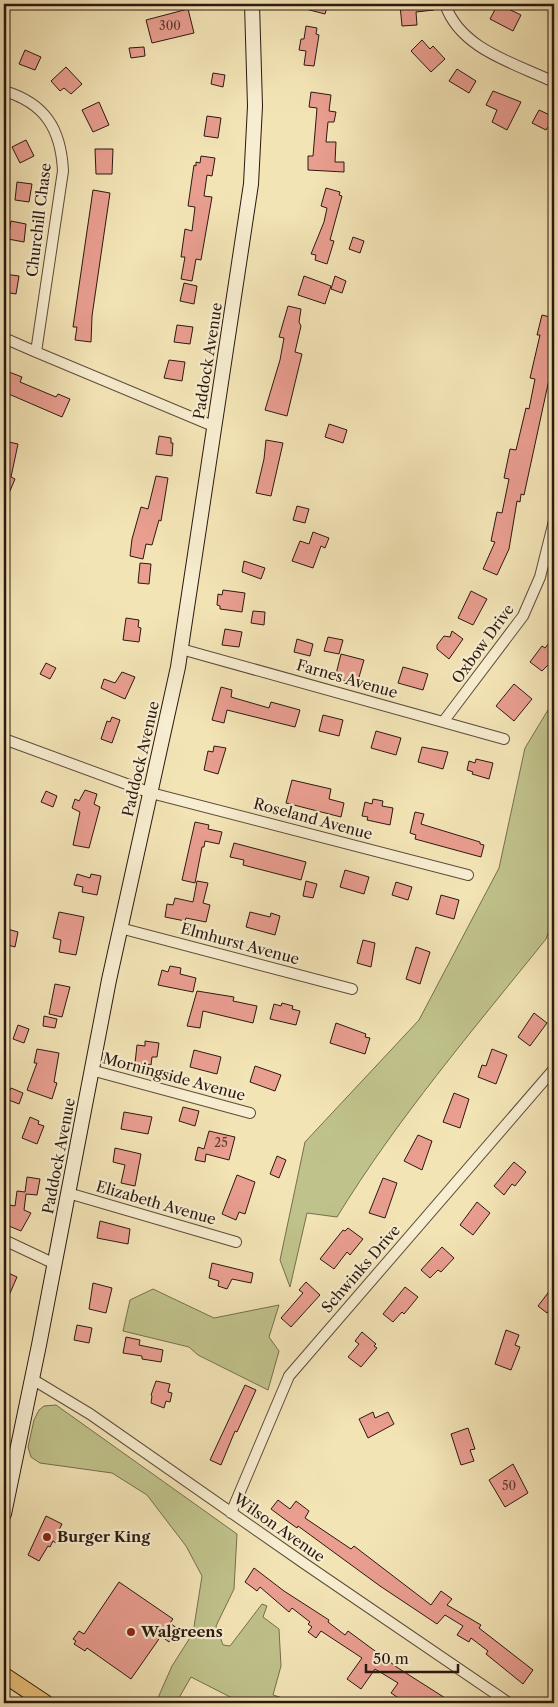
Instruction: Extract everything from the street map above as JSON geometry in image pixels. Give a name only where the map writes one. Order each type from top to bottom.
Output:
[{"type":"main road","name":"Paddock Avenue","points":[[4,1514],[120,928],[181,648],[252,174],[255,106],[252,4]]},
{"type":"main road","points":[[4,1675],[46,1703]]},
{"type":"street","points":[[444,4],[457,29],[470,41],[554,82]]},
{"type":"street","name":"Churchill Chase","points":[[4,91],[18,95],[33,104],[46,116],[57,134],[62,152],[63,171],[36,352]]},
{"type":"street","points":[[4,338],[213,426]]},
{"type":"street","name":"Oxbow Drive","points":[[443,722],[523,616],[540,577],[554,521]]},
{"type":"street","name":"Farnes Avenue","points":[[181,648],[504,739]]},
{"type":"street","name":"Roseland Avenue","points":[[4,739],[150,793],[468,875]]},
{"type":"street","name":"Elmhurst Avenue","points":[[120,928],[352,989]]},
{"type":"street","name":"Morningside Avenue","points":[[91,1070],[250,1113]]},
{"type":"street","name":"Schwinks Drive","points":[[231,1513],[289,1376],[553,1073]]},
{"type":"street","name":"Elizabeth Avenue","points":[[68,1193],[236,1242]]},
{"type":"street","points":[[4,1240],[54,1264]]},
{"type":"street","name":"Wilson Avenue","points":[[32,1379],[67,1398],[231,1513],[509,1703]]},
{"type":"green space","points":[[554,700],[554,916],[546,939],[410,1110],[337,1217],[307,1213],[290,1287],[280,1260],[305,1142],[419,1020],[499,868],[525,748]]},
{"type":"green space","points":[[153,1289],[214,1318],[279,1305],[269,1337],[279,1351],[268,1390],[198,1355],[189,1347],[123,1331],[130,1300]]},
{"type":"green space","points":[[56,1405],[237,1534],[234,1589],[216,1626],[223,1645],[230,1646],[262,1604],[267,1606],[263,1617],[279,1629],[281,1666],[273,1695],[286,1699],[286,1703],[242,1703],[191,1677],[176,1703],[166,1703],[157,1700],[172,1666],[193,1633],[202,1576],[186,1546],[147,1495],[112,1473],[40,1463],[31,1457],[28,1447],[34,1420],[39,1410],[44,1406]]},
{"type":"building","points":[[299,4],[328,4],[325,14],[298,7]]},
{"type":"building","points":[[434,4],[434,10],[416,12],[417,25],[402,26],[400,5]]},
{"type":"building","points":[[498,4],[521,15],[513,31],[490,19]]},
{"type":"building","points":[[188,9],[194,33],[152,43],[146,20]]},
{"type":"building","points":[[306,26],[317,28],[316,34],[319,35],[314,66],[304,65],[306,51],[299,50],[301,39],[304,39]]},
{"type":"building","points":[[422,40],[430,49],[433,46],[445,59],[431,72],[411,51]]},
{"type":"building","points":[[144,47],[145,56],[131,58],[129,48]]},
{"type":"building","points":[[25,50],[41,57],[35,70],[19,64]]},
{"type":"building","points":[[66,67],[82,84],[71,94],[64,88],[60,91],[51,81]]},
{"type":"building","points":[[457,69],[476,81],[469,93],[449,81]]},
{"type":"building","points":[[213,73],[225,75],[223,87],[211,84]]},
{"type":"building","points":[[493,91],[521,102],[507,130],[492,122],[497,110],[486,105]]},
{"type":"building","points":[[311,92],[331,95],[329,111],[336,112],[334,122],[328,122],[326,142],[336,142],[335,162],[344,162],[344,172],[308,170],[308,156],[313,156],[317,108],[309,107]]},
{"type":"building","points":[[99,102],[109,125],[93,132],[82,110]]},
{"type":"building","points":[[539,110],[554,117],[554,131],[548,127],[546,130],[532,123]]},
{"type":"building","points":[[207,116],[221,118],[218,138],[204,136]]},
{"type":"building","points":[[26,140],[34,156],[20,163],[12,147]]},
{"type":"building","points":[[95,149],[113,149],[112,174],[96,174]]},
{"type":"building","points":[[201,156],[215,158],[212,176],[207,175],[204,196],[212,197],[201,260],[196,259],[192,281],[181,279],[185,257],[181,257],[185,229],[192,231],[195,207],[188,206],[194,165],[196,166],[196,162],[200,163]]},
{"type":"building","points":[[17,182],[32,184],[29,202],[15,200]]},
{"type":"building","points":[[326,188],[340,192],[339,195],[342,196],[330,240],[334,241],[327,264],[315,260],[316,255],[311,254],[324,222],[327,208],[321,206]]},
{"type":"building","points":[[93,190],[110,193],[92,316],[91,342],[75,340],[77,327],[73,327]]},
{"type":"building","points":[[11,221],[26,224],[24,242],[8,239]]},
{"type":"building","points":[[353,237],[364,241],[360,253],[349,249]]},
{"type":"building","points":[[4,274],[19,276],[16,294],[4,292]]},
{"type":"building","points":[[304,276],[331,286],[325,304],[298,295]]},
{"type":"building","points":[[335,276],[346,281],[342,293],[331,289]]},
{"type":"building","points":[[184,283],[197,286],[194,304],[180,301]]},
{"type":"building","points":[[288,306],[301,309],[299,322],[301,326],[295,352],[302,354],[287,416],[265,410],[280,360],[284,338],[279,337]]},
{"type":"building","points":[[542,315],[554,318],[554,345],[551,360],[553,361],[524,495],[521,494],[520,502],[517,501],[509,549],[497,575],[483,569],[495,542],[491,541],[497,512],[502,513],[509,479],[504,478],[510,449],[516,450],[526,408],[529,409],[535,379],[530,378],[540,335],[537,335]]},
{"type":"building","points":[[177,325],[193,327],[190,344],[174,342]]},
{"type":"building","points":[[169,360],[185,362],[182,381],[164,378]]},
{"type":"building","points":[[9,372],[22,377],[20,382],[56,397],[58,394],[70,399],[62,417],[4,392],[4,385]]},
{"type":"building","points":[[329,424],[347,430],[343,443],[325,437]]},
{"type":"building","points":[[159,436],[171,438],[171,443],[173,443],[172,456],[156,454]]},
{"type":"building","points":[[266,440],[283,443],[271,496],[256,493],[264,459]]},
{"type":"building","points":[[4,441],[18,444],[11,477],[15,479],[4,505]]},
{"type":"building","points":[[156,476],[168,478],[161,521],[159,520],[152,545],[146,544],[143,559],[130,556],[132,539],[141,507],[148,509]]},
{"type":"building","points":[[297,506],[309,509],[305,523],[293,520]]},
{"type":"building","points":[[313,532],[329,538],[325,548],[321,546],[313,568],[292,561],[300,541],[309,544]]},
{"type":"building","points":[[244,561],[265,568],[261,579],[242,572]]},
{"type":"building","points":[[140,563],[151,564],[149,584],[138,583]]},
{"type":"building","points":[[223,590],[245,593],[242,612],[220,609],[220,606],[217,605],[218,594],[222,595]]},
{"type":"building","points":[[471,591],[487,599],[473,625],[458,618]]},
{"type":"building","points":[[253,611],[265,612],[264,625],[251,623]]},
{"type":"building","points":[[126,618],[139,620],[138,627],[141,628],[139,642],[123,640]]},
{"type":"building","points":[[225,629],[242,632],[239,647],[222,645]]},
{"type":"building","points":[[452,631],[463,639],[449,659],[437,649],[437,645],[444,636],[450,637]]},
{"type":"building","points":[[328,637],[343,640],[339,654],[324,651]]},
{"type":"building","points":[[554,637],[554,666],[550,663],[542,671],[530,662],[542,646],[545,648]]},
{"type":"building","points":[[297,639],[313,644],[310,656],[294,652]]},
{"type":"building","points":[[341,654],[364,660],[357,684],[335,678]]},
{"type":"building","points":[[46,663],[56,668],[50,679],[40,674]]},
{"type":"building","points":[[403,667],[428,674],[423,690],[398,683]]},
{"type":"building","points":[[122,672],[135,677],[125,699],[101,688],[104,679],[115,683]]},
{"type":"building","points":[[514,684],[532,699],[514,721],[496,706]]},
{"type":"building","points":[[221,687],[232,690],[231,697],[269,708],[271,702],[300,710],[295,727],[227,710],[224,723],[212,720]]},
{"type":"building","points":[[323,715],[343,720],[339,736],[319,731]]},
{"type":"building","points":[[112,717],[120,720],[112,743],[101,739],[107,721],[110,722]]},
{"type":"building","points":[[376,731],[401,738],[396,755],[371,748]]},
{"type":"building","points":[[214,746],[226,748],[218,774],[204,770],[208,751],[213,752]]},
{"type":"building","points":[[422,747],[448,752],[443,769],[418,762]]},
{"type":"building","points":[[476,759],[493,763],[489,779],[472,774],[473,772],[467,770],[469,761],[475,763]]},
{"type":"building","points":[[292,780],[331,789],[329,799],[344,803],[341,817],[286,803]]},
{"type":"building","points":[[85,790],[97,794],[94,804],[100,807],[89,848],[73,845],[80,812],[72,808],[75,799],[79,801]]},
{"type":"building","points":[[46,791],[57,796],[53,807],[41,802]]},
{"type":"building","points":[[373,799],[383,801],[382,806],[393,808],[390,825],[367,820],[368,817],[362,816],[365,802],[372,804]]},
{"type":"building","points":[[415,812],[424,814],[421,824],[480,842],[480,844],[484,845],[481,857],[415,839],[416,835],[410,833]]},
{"type":"building","points":[[195,822],[209,825],[208,829],[222,832],[219,844],[205,841],[204,847],[202,847],[195,883],[182,880]]},
{"type":"building","points":[[234,843],[306,862],[301,880],[243,865],[244,860],[230,857]]},
{"type":"building","points":[[345,870],[369,877],[364,894],[340,887]]},
{"type":"building","points":[[77,874],[90,878],[91,874],[101,876],[97,895],[82,892],[83,887],[74,885]]},
{"type":"building","points":[[197,881],[208,883],[203,903],[210,905],[206,922],[186,918],[185,921],[165,917],[167,904],[173,905],[175,898],[193,902]]},
{"type":"building","points":[[306,881],[317,884],[313,898],[303,896]]},
{"type":"building","points":[[396,882],[412,887],[408,900],[392,895]]},
{"type":"building","points":[[441,895],[459,900],[454,919],[436,914]]},
{"type":"building","points":[[59,912],[84,917],[76,955],[59,952],[61,940],[53,938]]},
{"type":"building","points":[[250,912],[270,917],[271,913],[280,916],[275,935],[246,927]]},
{"type":"building","points":[[4,928],[18,932],[15,947],[4,944]]},
{"type":"building","points":[[363,940],[375,943],[371,967],[357,963]]},
{"type":"building","points":[[416,947],[430,952],[420,984],[406,979]]},
{"type":"building","points":[[170,966],[181,968],[180,974],[196,978],[193,992],[158,985],[162,970],[168,972]]},
{"type":"building","points":[[55,984],[70,987],[62,1017],[49,1014]]},
{"type":"building","points":[[197,991],[234,997],[233,1001],[257,1006],[253,1023],[203,1011],[200,1028],[187,1026]]},
{"type":"building","points":[[282,1003],[293,1006],[292,1009],[300,1011],[296,1025],[270,1019],[274,1004],[281,1006]]},
{"type":"building","points":[[534,1013],[547,1023],[530,1046],[518,1037]]},
{"type":"building","points":[[44,1016],[57,1019],[55,1028],[43,1026]]},
{"type":"building","points":[[336,1023],[366,1034],[365,1037],[370,1038],[365,1054],[330,1043]]},
{"type":"building","points":[[18,1025],[29,1029],[24,1043],[13,1039]]},
{"type":"building","points":[[145,1041],[159,1043],[157,1057],[152,1057],[151,1065],[135,1063],[137,1045],[145,1046]]},
{"type":"building","points":[[37,1049],[59,1053],[54,1082],[57,1083],[52,1099],[27,1090],[37,1063],[34,1063]]},
{"type":"building","points":[[492,1049],[507,1055],[496,1084],[478,1077],[482,1065],[486,1066]]},
{"type":"building","points":[[194,1050],[221,1057],[217,1074],[190,1067]]},
{"type":"building","points":[[255,1066],[281,1075],[275,1091],[250,1082]]},
{"type":"building","points":[[11,1088],[23,1093],[19,1104],[6,1099]]},
{"type":"building","points":[[454,1093],[469,1099],[460,1128],[443,1122]]},
{"type":"building","points":[[183,1107],[199,1111],[195,1126],[179,1121]]},
{"type":"building","points":[[124,1112],[152,1117],[148,1134],[121,1129]]},
{"type":"building","points":[[30,1117],[39,1121],[38,1124],[44,1126],[37,1144],[22,1138]]},
{"type":"building","points":[[209,1131],[235,1137],[229,1160],[206,1154],[205,1162],[195,1160],[198,1147],[204,1149]]},
{"type":"building","points":[[418,1135],[432,1141],[422,1170],[404,1161]]},
{"type":"building","points":[[115,1148],[141,1154],[135,1186],[121,1183],[125,1165],[113,1162]]},
{"type":"building","points":[[277,1156],[286,1160],[279,1178],[270,1174]]},
{"type":"building","points":[[514,1162],[526,1172],[515,1186],[512,1184],[504,1195],[494,1186]]},
{"type":"building","points":[[237,1175],[255,1182],[245,1214],[239,1212],[236,1220],[222,1214]]},
{"type":"building","points":[[27,1177],[40,1179],[37,1195],[26,1194],[24,1210],[31,1213],[21,1231],[4,1224],[4,1204],[15,1206],[17,1191],[25,1192]]},
{"type":"building","points":[[383,1178],[397,1183],[385,1218],[369,1213]]},
{"type":"building","points":[[477,1202],[490,1213],[473,1235],[460,1225]]},
{"type":"building","points":[[100,1221],[130,1229],[128,1244],[97,1238]]},
{"type":"building","points":[[348,1228],[363,1239],[350,1255],[347,1252],[334,1269],[320,1259],[343,1230],[345,1231]]},
{"type":"building","points":[[442,1247],[454,1258],[441,1272],[438,1270],[430,1278],[421,1270]]},
{"type":"building","points":[[212,1263],[253,1273],[251,1283],[232,1279],[227,1289],[218,1286],[219,1281],[209,1278]]},
{"type":"building","points":[[4,1271],[17,1277],[4,1307]]},
{"type":"building","points":[[306,1282],[320,1295],[291,1327],[281,1318],[303,1293],[299,1290]]},
{"type":"building","points":[[93,1283],[112,1288],[106,1313],[89,1309]]},
{"type":"building","points":[[554,1285],[554,1304],[547,1313],[538,1306]]},
{"type":"building","points":[[405,1287],[418,1297],[404,1314],[402,1312],[393,1322],[383,1314]]},
{"type":"building","points":[[77,1325],[92,1328],[89,1343],[74,1340]]},
{"type":"building","points":[[506,1330],[519,1335],[515,1345],[520,1347],[511,1370],[495,1364]]},
{"type":"building","points":[[362,1332],[376,1344],[374,1346],[377,1348],[361,1367],[348,1357],[359,1344],[355,1341]]},
{"type":"building","points":[[126,1337],[140,1340],[139,1345],[163,1350],[161,1362],[123,1353]]},
{"type":"building","points":[[156,1381],[170,1384],[168,1392],[172,1393],[170,1402],[166,1401],[164,1408],[151,1403],[151,1395]]},
{"type":"building","points":[[245,1385],[256,1390],[237,1432],[235,1431],[221,1465],[210,1460]]},
{"type":"building","points":[[373,1412],[375,1418],[388,1412],[394,1424],[368,1438],[359,1419]]},
{"type":"building","points":[[468,1428],[475,1449],[470,1450],[474,1461],[461,1465],[451,1434]]},
{"type":"building","points":[[513,1464],[528,1493],[505,1507],[489,1480]]},
{"type":"building","points":[[278,1500],[290,1509],[296,1501],[309,1511],[305,1518],[351,1549],[354,1546],[431,1605],[441,1591],[452,1599],[447,1605],[481,1625],[479,1628],[533,1670],[523,1684],[486,1654],[488,1651],[471,1638],[469,1642],[457,1635],[463,1626],[445,1615],[437,1624],[271,1509]]},
{"type":"building","name":"Burger King","points":[[46,1516],[62,1524],[58,1532],[61,1533],[56,1543],[53,1541],[50,1547],[48,1546],[39,1561],[28,1555]]},
{"type":"building","points":[[254,1568],[284,1591],[329,1620],[328,1622],[345,1635],[348,1631],[398,1668],[453,1703],[406,1703],[391,1693],[398,1683],[375,1669],[361,1689],[347,1679],[362,1658],[321,1631],[316,1638],[308,1632],[312,1627],[308,1624],[310,1622],[292,1608],[289,1612],[260,1587],[257,1591],[245,1582]]},
{"type":"building","name":"Walgreens","points":[[119,1582],[173,1619],[170,1623],[178,1629],[169,1642],[161,1636],[131,1679],[87,1648],[85,1651],[74,1644],[76,1641],[73,1639],[79,1631],[84,1634]]},
{"type":"place","name":"Burger King","points":[[47,1537]]},
{"type":"place","name":"Walgreens","points":[[131,1632]]}]
